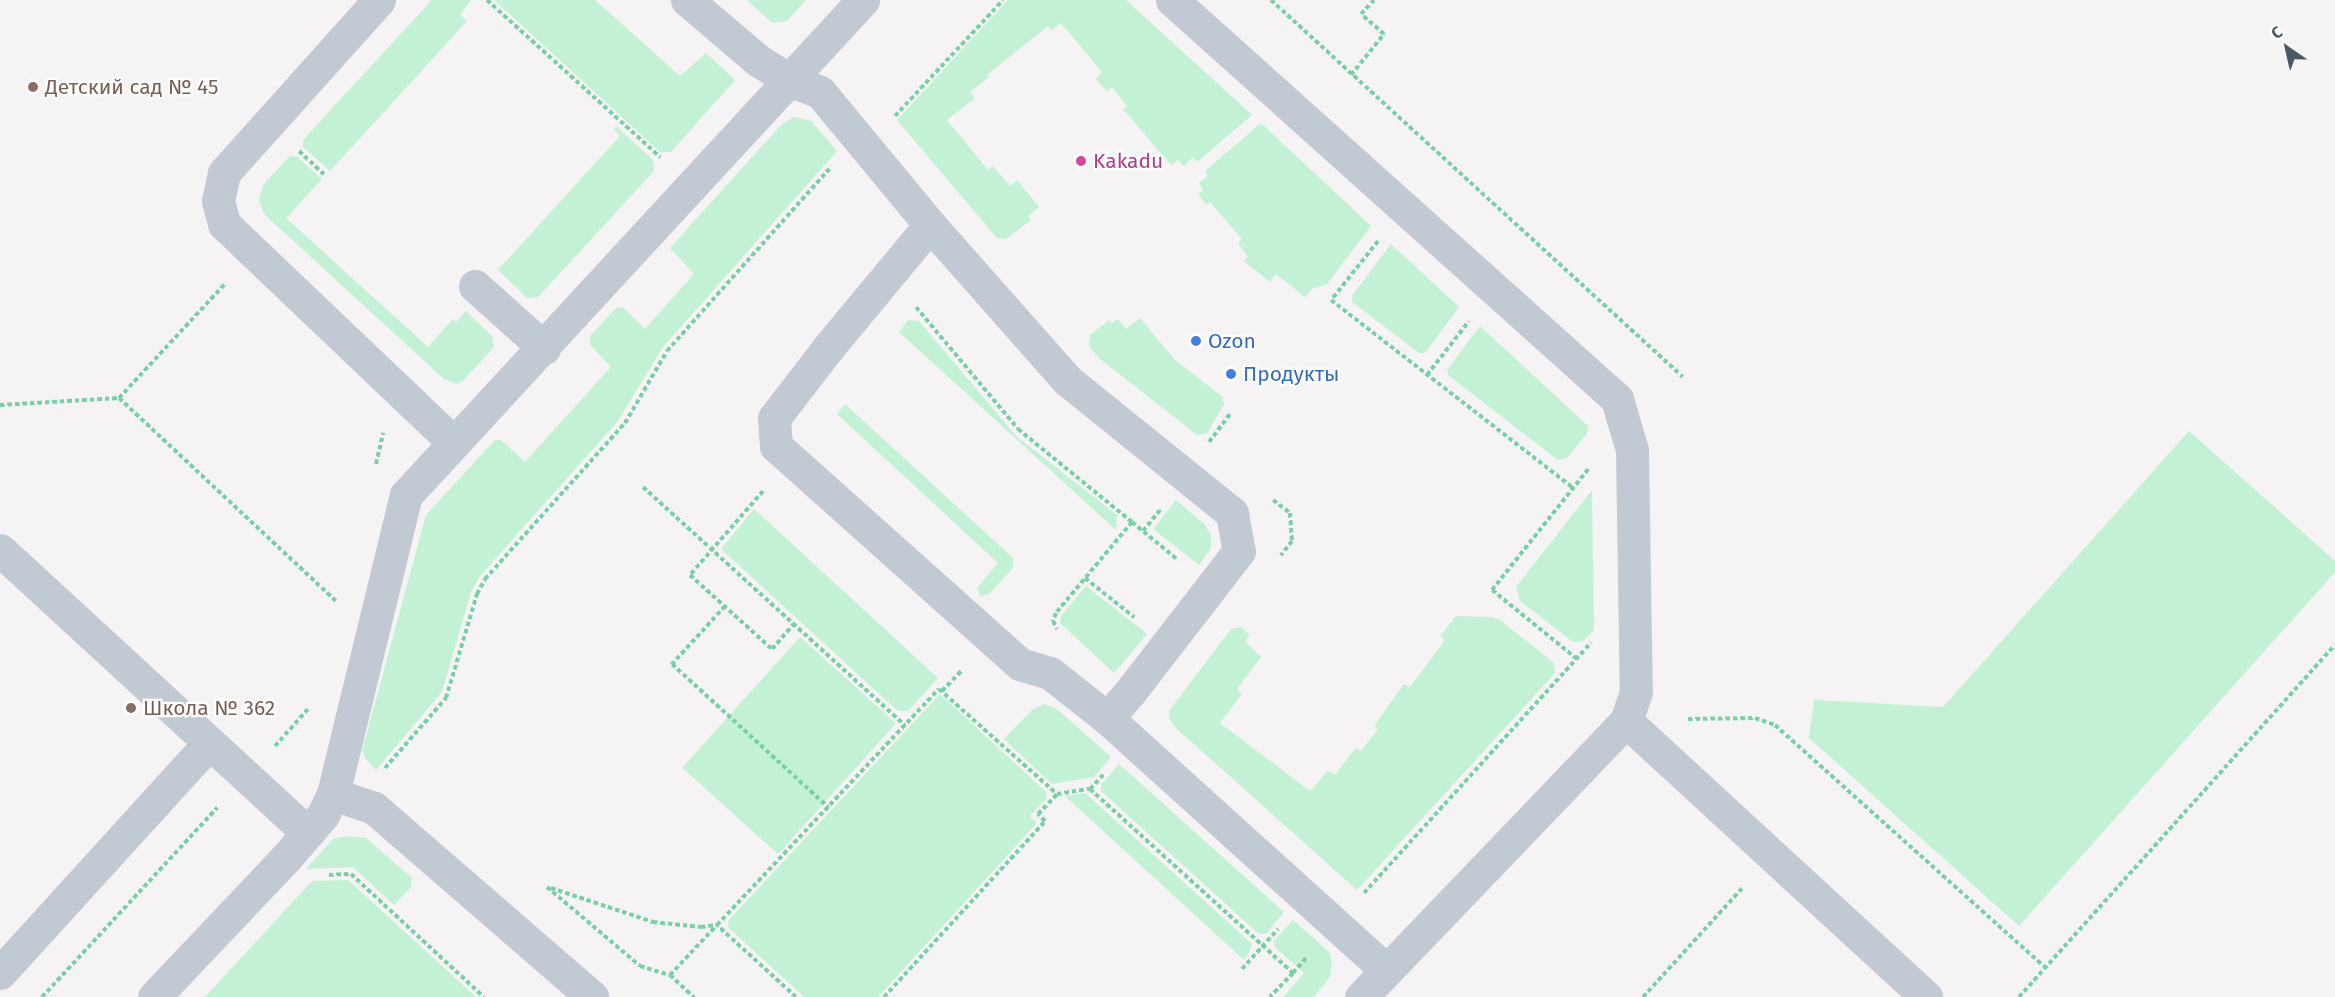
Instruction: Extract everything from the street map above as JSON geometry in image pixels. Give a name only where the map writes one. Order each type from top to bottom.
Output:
[{"type":"lane","points":[[380,0],[224,173],[218,201],[224,224],[453,442]]},
{"type":"lane","points":[[687,0],[759,61],[789,80],[820,92],[930,225],[1067,380],[1232,513],[1239,551],[1130,692],[1107,717]]},
{"type":"lane","points":[[154,997],[286,858],[323,815],[333,794],[406,495],[863,0]]},
{"type":"lane","points":[[1172,0],[1617,399],[1632,450],[1636,692],[1626,721],[1361,997]]},
{"type":"lane","points":[[930,225],[828,348],[774,418],[776,446],[1020,664],[1050,673],[1107,717],[1386,970]]},
{"type":"lane","points":[[475,286],[544,348]]},
{"type":"lane","points":[[0,550],[246,778],[308,832]]},
{"type":"lane","points":[[1626,721],[1926,997]]},
{"type":"lane","points":[[0,973],[209,743]]},
{"type":"lane","points":[[333,794],[374,808],[592,997]]},
{"type":"path","points":[[487,0],[667,164]]},
{"type":"path","points":[[380,774],[446,698],[477,594],[485,579],[625,423],[668,351],[837,160],[890,121],[1003,0]]},
{"type":"path","points":[[1271,0],[1683,377]]},
{"type":"path","points":[[1351,75],[1384,34],[1361,14],[1374,0]]},
{"type":"path","points":[[292,145],[324,174]]},
{"type":"path","points":[[1379,240],[1331,300],[1573,488]]},
{"type":"path","points":[[0,405],[118,398],[254,253]]},
{"type":"path","points":[[916,306],[1018,429],[1132,522],[1056,613],[1053,621],[1057,630],[1066,638]]},
{"type":"path","points":[[1427,375],[1475,312]]},
{"type":"path","points":[[118,398],[372,634]]},
{"type":"path","points":[[375,468],[386,422],[407,399]]},
{"type":"path","points":[[1577,659],[1492,590],[1591,466]]},
{"type":"path","points":[[643,487],[905,725]]},
{"type":"path","points":[[1271,498],[1290,513],[1292,541],[1279,559]]},
{"type":"path","points":[[725,606],[672,664],[828,807]]},
{"type":"path","points":[[1270,997],[1596,637]]},
{"type":"path","points":[[2019,997],[2335,645]]},
{"type":"path","points":[[670,975],[939,688],[1057,794]]},
{"type":"path","points":[[42,997],[312,706]]},
{"type":"path","points":[[1626,721],[1755,718],[1775,725],[2046,968]]},
{"type":"path","points":[[884,997],[1045,821],[1038,814],[1057,794],[1090,789],[1293,973]]},
{"type":"path","points":[[1643,997],[1772,855]]},
{"type":"path","points":[[286,858],[308,876],[351,874],[484,997]]},
{"type":"path","points":[[694,997],[670,975],[640,966],[547,887],[653,922],[701,927],[717,925],[796,997]]},
{"type":"path","points":[[1242,969],[1307,897]]},
{"type":"green space","points":[[432,0],[471,0],[460,15],[467,21],[330,171],[303,147],[303,140]]},
{"type":"green space","points":[[494,0],[595,0],[680,76],[706,53],[735,80],[671,152],[660,152]]},
{"type":"green space","points":[[747,0],[806,0],[787,21],[772,23]]},
{"type":"green space","points":[[1008,0],[1126,0],[1252,115],[1197,162],[1193,157],[1184,166],[1178,160],[1171,165],[1123,109],[1127,106],[1112,87],[1107,91],[1096,79],[1102,72],[1061,23],[1052,30],[1048,26],[987,75],[988,78],[970,92],[975,98],[947,120],[988,170],[993,166],[1010,186],[1017,180],[1039,207],[1028,216],[1031,220],[1006,239],[997,238],[897,120]]},
{"type":"green space","points":[[793,117],[811,121],[837,151],[663,347],[618,421],[480,576],[471,592],[442,692],[376,770],[362,751],[426,515],[495,440],[501,440],[525,462],[611,367],[590,345],[590,336],[617,307],[624,308],[645,329],[694,274],[670,248],[780,126]]},
{"type":"green space","points":[[1261,123],[1371,226],[1327,284],[1312,289],[1305,297],[1276,274],[1270,282],[1244,261],[1248,257],[1238,243],[1242,239],[1210,202],[1206,205],[1198,194],[1203,190],[1199,183],[1208,176],[1205,171]]},
{"type":"green space","points":[[616,126],[653,160],[654,171],[538,297],[527,298],[498,270],[620,136],[614,129]]},
{"type":"green space","points":[[290,156],[296,156],[322,179],[286,218],[428,347],[453,319],[456,322],[466,311],[492,336],[494,347],[463,381],[456,384],[444,379],[264,214],[259,200],[263,185]]},
{"type":"green space","points":[[1391,244],[1459,307],[1425,353],[1419,353],[1352,302],[1352,296]]},
{"type":"green space","points":[[1140,318],[1175,360],[1224,398],[1222,400],[1225,403],[1207,433],[1197,435],[1099,358],[1089,346],[1090,335],[1109,320],[1112,323],[1118,319],[1126,329]]},
{"type":"green space","points":[[908,320],[919,321],[1016,436],[1117,515],[1116,530],[899,332]]},
{"type":"green space","points":[[1480,326],[1588,426],[1588,432],[1567,458],[1558,460],[1449,376],[1447,370]]},
{"type":"green space","points":[[845,404],[1013,558],[1013,568],[989,594],[980,596],[977,588],[998,563],[837,414]]},
{"type":"green space","points":[[2189,431],[2335,561],[2335,572],[2019,926],[1809,738],[1814,700],[1943,707]]},
{"type":"green space","points":[[1592,490],[1594,630],[1583,641],[1573,642],[1520,601],[1516,587]]},
{"type":"green space","points":[[1176,500],[1204,524],[1211,535],[1211,548],[1199,565],[1153,529]]},
{"type":"green space","points":[[754,509],[938,678],[908,711],[898,711],[721,549]]},
{"type":"green space","points":[[1086,586],[1147,634],[1114,673],[1060,623],[1061,616]]},
{"type":"green space","points":[[1456,616],[1491,617],[1500,620],[1554,663],[1555,673],[1357,890],[1176,728],[1169,718],[1169,711],[1231,629],[1241,627],[1250,635],[1245,641],[1261,657],[1237,689],[1242,694],[1220,723],[1310,791],[1328,771],[1335,775],[1355,748],[1361,751],[1378,729],[1374,726],[1404,684],[1410,687],[1445,640],[1440,636]]},
{"type":"green space","points":[[800,637],[896,723],[778,854],[682,768]]},
{"type":"green space","points":[[940,694],[1046,792],[1046,799],[1030,816],[1037,823],[878,997],[804,997],[729,928],[728,921]]},
{"type":"green space","points":[[1045,704],[1058,710],[1111,757],[1094,777],[1052,784],[1004,739],[1033,709]]},
{"type":"green space","points":[[1119,764],[1284,912],[1266,934],[1259,934],[1101,791],[1101,785]]},
{"type":"green space","points":[[1085,793],[1251,943],[1251,949],[1244,960],[1065,796]]},
{"type":"green space","points":[[350,836],[366,838],[412,878],[411,887],[394,905],[353,867],[306,869],[333,839]]},
{"type":"green space","points":[[348,880],[476,997],[205,997],[312,881]]},
{"type":"green space","points":[[1293,920],[1329,952],[1332,962],[1330,977],[1314,997],[1283,997],[1304,973],[1275,947],[1274,941]]},
{"type":"place","name":"Детский сад № 45","points":[[33,87]]},
{"type":"place","name":"Kakadu","points":[[1081,161]]},
{"type":"place","name":"Ozon","points":[[1196,341]]},
{"type":"place","name":"Продукты","points":[[1231,374]]},
{"type":"place","name":"Школа № 362","points":[[131,708]]}]
